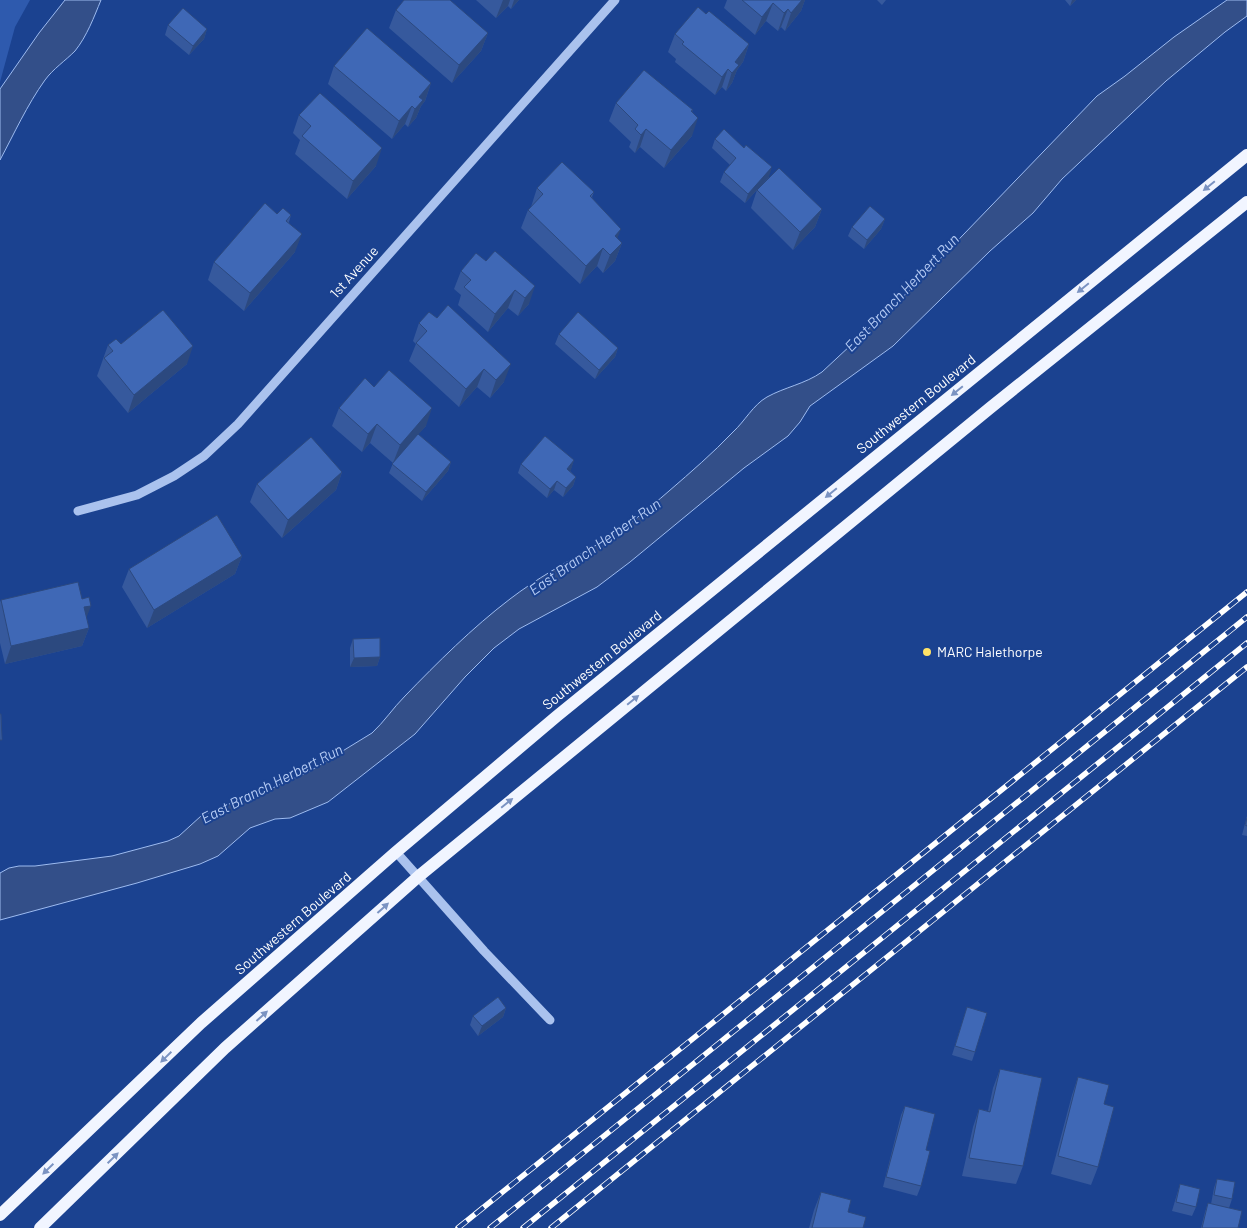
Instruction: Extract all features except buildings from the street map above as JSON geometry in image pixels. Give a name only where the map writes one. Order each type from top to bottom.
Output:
[{"type":"main road","name":"Southwestern Boulevard","points":[[0,1216],[201,1023],[396,852],[557,716],[1247,155]]},
{"type":"main road","points":[[40,1228],[225,1048],[419,876],[982,415],[1247,202]]},
{"type":"street","name":"1st Avenue","points":[[78,511],[137,495],[174,476],[211,449],[238,424],[615,0]]},
{"type":"street","points":[[396,852],[484,951],[550,1020]]},
{"type":"shaded area","points":[[0,0],[30,0],[15,27],[0,82]]},
{"type":"water","points":[[65,0],[101,0],[83,39],[75,51],[55,69],[38,90],[0,160],[0,89],[39,33]]},
{"type":"water","name":"East Branch Herbert Run","points":[[1227,0],[1247,0],[1247,16],[1166,81],[1062,179],[1033,213],[990,251],[893,346],[810,406],[788,436],[744,468],[597,587],[519,629],[494,648],[465,677],[415,734],[328,802],[290,818],[275,819],[250,828],[218,856],[200,864],[0,920],[0,873],[9,868],[112,856],[168,841],[179,836],[201,816],[236,801],[257,795],[310,771],[372,733],[430,671],[496,610],[530,585],[613,535],[642,514],[710,455],[762,400],[809,380],[822,372],[911,289],[1097,96],[1174,37]]},
{"type":"railway","points":[[458,1228],[1247,592]]},
{"type":"railway","points":[[490,1228],[1247,617]]},
{"type":"railway","points":[[523,1228],[1247,643]]},
{"type":"railway","points":[[551,1228],[1247,667]]},
{"type":"place","name":"MARC Halethorpe","points":[[927,652]]}]
